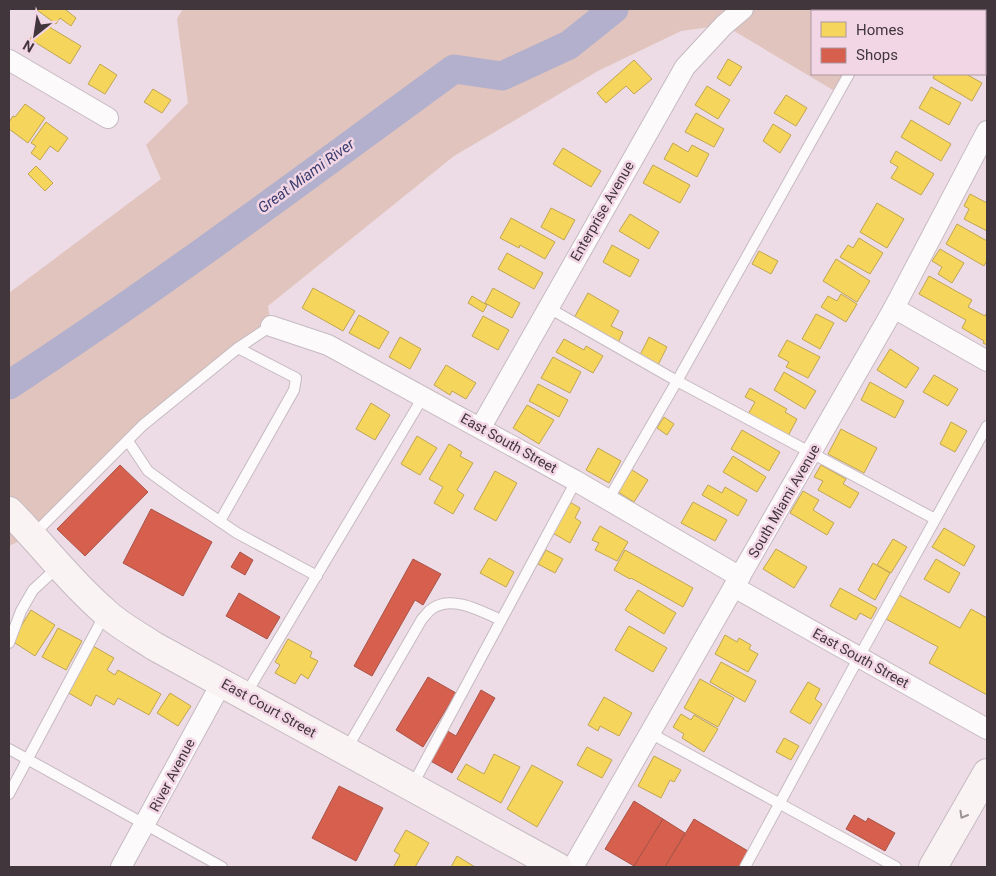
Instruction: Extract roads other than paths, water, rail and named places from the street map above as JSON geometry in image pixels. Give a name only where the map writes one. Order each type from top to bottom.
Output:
[{"type":"main road","name":"East Court Street","points":[[9,511],[33,535],[71,581],[106,613],[154,646],[558,867]]},
{"type":"main road","points":[[932,867],[987,773]]},
{"type":"street","name":"Enterprise Avenue","points":[[481,427],[547,307],[685,67],[724,25],[743,9]]},
{"type":"street","points":[[9,60],[108,118]]},
{"type":"street","name":"South Miami Avenue","points":[[573,867],[894,308],[987,131]]},
{"type":"street","points":[[894,308],[987,360]]},
{"type":"street","name":"East South Street","points":[[271,326],[328,344],[481,427],[608,500],[859,657],[987,729]]},
{"type":"street","name":"River Avenue","points":[[121,867],[222,682]]},
{"type":"lane","points":[[608,500],[848,75]]},
{"type":"lane","points":[[547,307],[677,381],[935,520]]},
{"type":"lane","points":[[33,535],[143,426],[238,348],[271,326]]},
{"type":"lane","points":[[220,521],[294,390],[296,378],[238,348]]},
{"type":"lane","points":[[246,695],[423,396]]},
{"type":"lane","points":[[745,867],[987,426]]},
{"type":"lane","points":[[128,441],[148,472],[237,533],[317,576]]},
{"type":"lane","points":[[411,786],[576,481]]},
{"type":"lane","points":[[9,643],[21,610],[33,590],[58,566]]},
{"type":"lane","points":[[346,750],[422,619],[434,607],[453,602],[474,608],[501,620]]},
{"type":"lane","points":[[9,794],[106,613]]},
{"type":"lane","points":[[650,733],[896,867]]},
{"type":"lane","points":[[9,749],[222,867]]},
{"type":"waterway","name":"Great Miami River","points":[[9,385],[178,270],[454,69],[502,76],[569,45],[614,9]]}]
